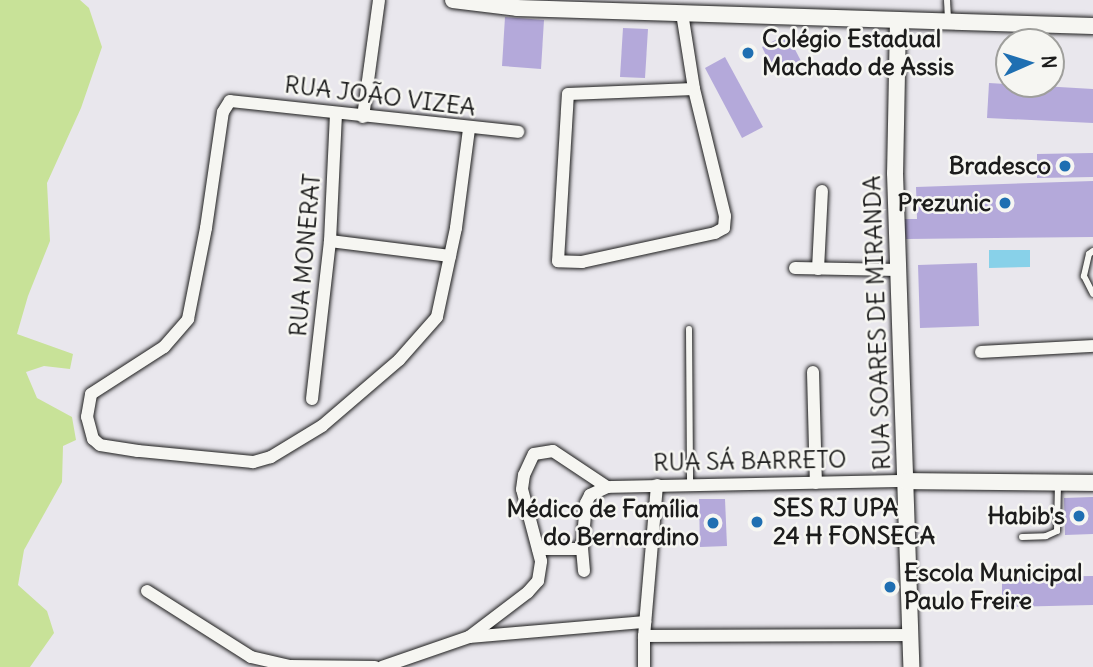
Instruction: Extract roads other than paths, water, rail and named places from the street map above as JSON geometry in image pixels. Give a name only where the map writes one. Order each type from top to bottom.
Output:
[{"type":"street","points":[[363,117],[379,0]]},
{"type":"street","points":[[453,0],[682,13],[746,7],[898,20],[1093,26]]},
{"type":"street","points":[[682,13],[694,89],[725,216],[724,228],[715,233],[582,262],[558,261],[568,94],[694,89]]},
{"type":"street","name":"RUA SOARES DE MIRANDA","points":[[898,20],[895,173],[911,667]]},
{"type":"street","name":"RUA JOÃO VIZEA","points":[[450,256],[438,317],[430,329],[323,426],[271,457],[253,463],[238,463],[100,445],[89,429],[87,403],[91,394],[164,347],[188,319],[226,104],[237,100],[336,114],[518,132]]},
{"type":"street","name":"RUA MONERAT","points":[[312,399],[330,241],[336,114]]},
{"type":"street","points":[[330,241],[450,256],[469,129]]},
{"type":"street","points":[[818,269],[822,191]]},
{"type":"street","points":[[795,268],[898,270]]},
{"type":"street","points":[[981,352],[1093,346]]},
{"type":"street","points":[[813,372],[816,483]]},
{"type":"street","points":[[469,637],[528,592],[538,581],[541,571],[538,548],[522,489],[524,475],[534,454],[553,451],[607,487]]},
{"type":"street","name":"RUA SÁ BARRETO","points":[[607,487],[905,481],[1093,483]]},
{"type":"street","points":[[643,667],[657,485]]},
{"type":"street","points":[[584,571],[582,549],[586,503],[590,495],[607,487]]},
{"type":"street","points":[[538,548],[582,549]]},
{"type":"street","points":[[147,591],[251,657],[290,666],[375,667]]},
{"type":"street","points":[[382,667],[469,637],[645,629],[911,635]]},
{"type":"lane","points":[[947,0],[948,20]]},
{"type":"lane","points":[[1093,251],[1089,254],[1084,276],[1093,294]]},
{"type":"lane","points":[[689,329],[690,485]]},
{"type":"lane","points":[[1022,537],[1046,536],[1057,531],[1058,483]]},
{"type":"water","points":[[989,250],[1030,250],[1030,267],[989,268]]},
{"type":"place","name":"Colégio Estadual Machado de Assis","points":[[748,53]]},
{"type":"place","name":"Bradesco","points":[[1065,166]]},
{"type":"place","name":"Prezunic","points":[[1005,203]]},
{"type":"place","name":"Habib's","points":[[1079,516]]},
{"type":"place","name":"SES RJ UPA 24 H FONSECA","points":[[757,522]]},
{"type":"place","name":"Médico de Família do Bernardino","points":[[713,523]]},
{"type":"place","name":"Escola Municipal Paulo Freire","points":[[890,587]]}]
